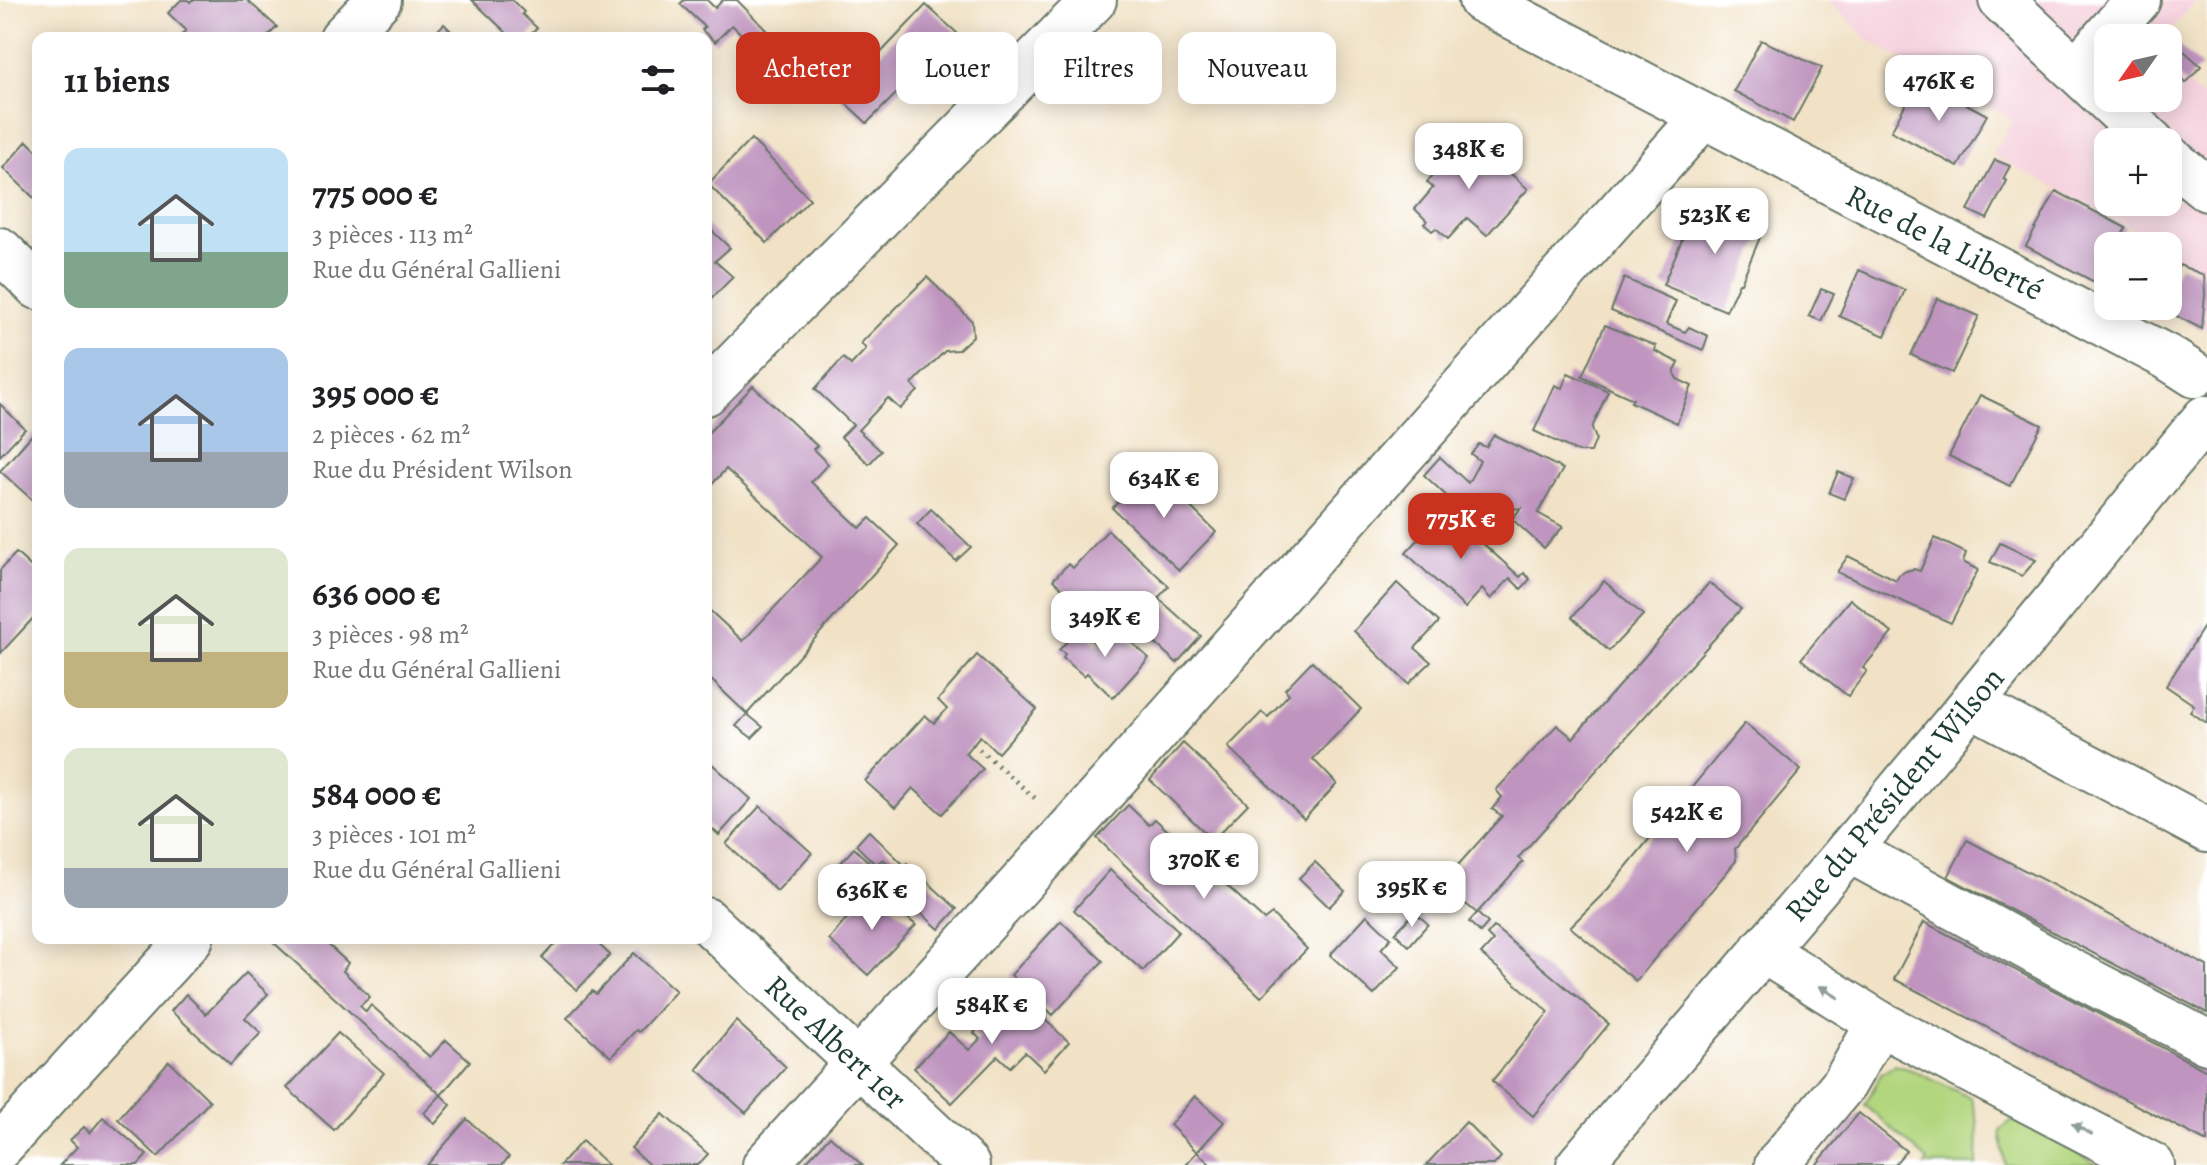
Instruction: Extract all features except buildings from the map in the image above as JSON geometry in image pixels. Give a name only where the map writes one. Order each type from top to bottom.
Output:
[{"type":"street","points":[[348,32],[379,0]]},
{"type":"street","points":[[712,387],[1094,0]]},
{"type":"street","name":"Rue de la Liberté","points":[[1481,0],[2167,357],[2201,368]]},
{"type":"street","points":[[2001,0],[2137,128]]},
{"type":"street","points":[[2076,70],[2138,0]]},
{"type":"street","points":[[765,1165],[1070,829],[1703,117]]},
{"type":"street","points":[[2182,168],[2207,189]]},
{"type":"street","points":[[0,251],[32,281]]},
{"type":"street","points":[[2201,368],[2192,386],[2192,398],[2206,418]]},
{"type":"street","name":"Rue du Président Wilson","points":[[1579,1165],[1849,850],[2206,418]]},
{"type":"street","points":[[1971,704],[2207,830]]},
{"type":"street","points":[[1849,850],[2207,1042]]},
{"type":"street","name":"Rue Albert 1er","points":[[712,926],[967,1165]]},
{"type":"street","points":[[0,1147],[186,944]]},
{"type":"street","points":[[1762,950],[1879,1023],[2152,1165]]},
{"type":"street","points":[[1777,1165],[1844,1084],[1879,1023]]},
{"type":"path","points":[[973,744],[1070,829]]},
{"type":"shaded area","points":[[1828,0],[2196,0],[2176,24],[2094,24],[2094,112],[2182,112],[2182,79],[2207,100],[2207,328],[2202,329],[2204,275],[2182,261],[2182,232],[2137,232],[2109,216],[2182,216],[2182,128],[2094,128],[2094,208],[1993,155],[2012,119],[1871,42]]},
{"type":"green space","points":[[1895,1065],[1971,1098],[1978,1123],[1977,1165],[1925,1165],[1928,1161],[1865,1105],[1881,1074]]},
{"type":"green space","points":[[2016,1117],[2098,1165],[2005,1165],[2000,1130]]}]
